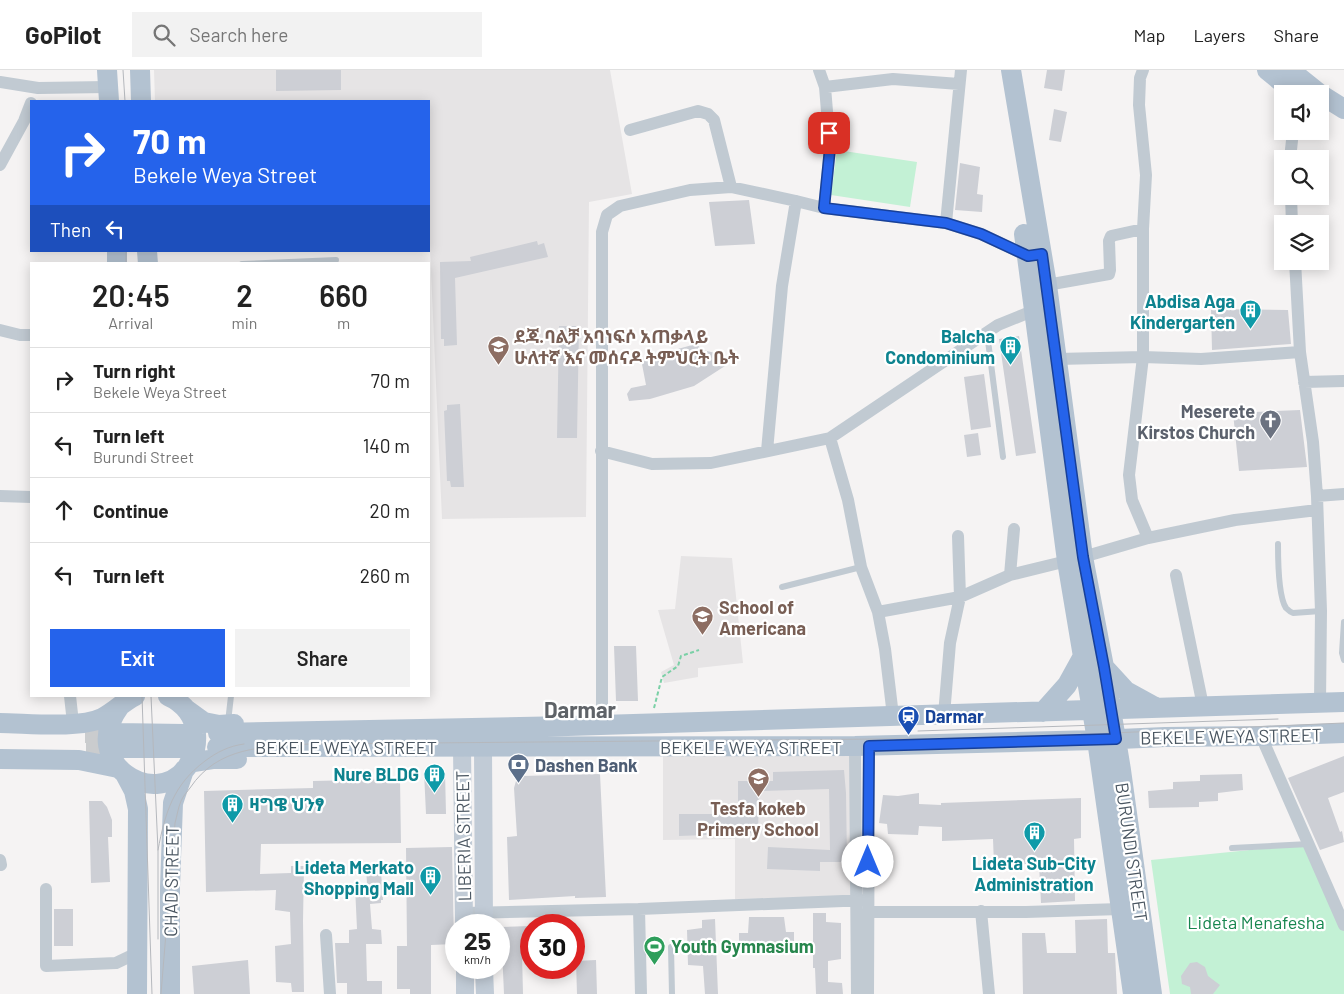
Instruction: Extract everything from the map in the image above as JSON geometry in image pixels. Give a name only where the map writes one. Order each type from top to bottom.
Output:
[{"type":"main road","points":[[140,70],[141,100]]},
{"type":"main road","points":[[997,70],[1035,255]]},
{"type":"main road","points":[[1010,70],[1039,286],[1057,359],[1083,656],[1102,710]]},
{"type":"main road","points":[[1267,70],[1305,85]]},
{"type":"main road","points":[[1290,70],[1308,85]]},
{"type":"main road","points":[[1329,99],[1344,109]]},
{"type":"main road","points":[[1329,115],[1344,124]]},
{"type":"main road","points":[[1039,286],[1035,310],[1075,559],[1104,667],[1102,710]]},
{"type":"main road","points":[[1043,712],[1067,685],[1083,656]]},
{"type":"main road","points":[[1104,667],[1126,691],[1158,708]]},
{"type":"main road","points":[[0,747],[82,735],[101,718],[128,700]]},
{"type":"main road","name":"CHAD STREET","points":[[128,700],[110,723],[107,738],[109,752],[134,791],[138,808],[137,994]]},
{"type":"main road","points":[[176,700],[221,735]]},
{"type":"main road","name":"CHAD STREET","points":[[170,994],[170,887],[173,803],[185,754],[196,748],[197,740],[194,723],[176,700]]},
{"type":"main road","name":"BEKELE WEYA STREET","points":[[221,735],[284,721],[540,720],[568,726],[1344,702]]},
{"type":"main road","name":"BURUNDI STREET","points":[[1102,710],[1152,994]]},
{"type":"main road","points":[[0,723],[82,735]]},
{"type":"main road","points":[[0,732],[82,735]]},
{"type":"main road","name":"BEKELE WEYA STREET","points":[[221,735],[483,747],[862,746],[1344,734]]},
{"type":"main road","name":"BURUNDI STREET","points":[[1106,740],[1120,908],[1133,994]]},
{"type":"main road","points":[[116,741],[214,759],[369,757],[454,747]]},
{"type":"main road","points":[[0,759],[79,760],[122,771],[140,782],[155,783],[171,779],[185,754]]},
{"type":"street","points":[[819,70],[825,87],[830,148],[824,208]]},
{"type":"street","points":[[946,223],[961,70]]},
{"type":"street","points":[[1143,70],[1140,78],[1139,105],[1146,175],[1143,229],[1143,357],[1129,475],[1132,500],[1148,538]]},
{"type":"street","points":[[825,87],[893,79],[959,84]]},
{"type":"street","points":[[0,82],[38,88],[108,86]]},
{"type":"street","points":[[33,100],[38,88]]},
{"type":"street","points":[[0,165],[30,107]]},
{"type":"street","points":[[630,130],[698,111],[708,114],[714,120],[731,188]]},
{"type":"street","points":[[602,725],[602,232],[608,215],[620,206],[690,190],[731,188],[824,208],[946,223],[1035,255]]},
{"type":"street","points":[[767,451],[782,286],[796,201]]},
{"type":"street","points":[[1039,286],[1109,274],[1111,236],[1143,229]]},
{"type":"street","points":[[1296,270],[1300,352],[1313,442],[1317,496],[1321,611],[1320,702]]},
{"type":"street","points":[[601,451],[652,464],[711,463],[830,438],[998,325],[1035,310]]},
{"type":"street","points":[[0,330],[20,335],[30,335]]},
{"type":"street","points":[[1057,359],[1143,357],[1201,359],[1300,352]]},
{"type":"street","points":[[1304,382],[1344,381]]},
{"type":"street","points":[[830,438],[848,500],[861,567],[878,612],[885,649],[892,716]]},
{"type":"street","points":[[1317,496],[1344,494]]},
{"type":"street","points":[[0,496],[30,497]]},
{"type":"street","points":[[878,612],[960,597],[1010,574],[1075,559],[1148,538],[1235,520],[1317,510]]},
{"type":"street","points":[[1010,574],[1014,530]]},
{"type":"street","points":[[944,715],[950,643],[960,597],[958,536]]},
{"type":"street","points":[[1176,575],[1203,706]]},
{"type":"street","points":[[70,697],[82,735]]},
{"type":"street","points":[[1261,736],[1344,925]]},
{"type":"street","points":[[862,746],[864,904],[868,994]]},
{"type":"street","name":"LIBERIA STREET","points":[[454,747],[464,914]]},
{"type":"street","name":"LIBERIA STREET","points":[[483,747],[484,914]]},
{"type":"street","points":[[46,889],[46,966],[116,963],[137,953]]},
{"type":"street","points":[[857,994],[864,904]]},
{"type":"street","points":[[510,916],[639,909],[864,904],[1026,912],[1120,908]]},
{"type":"street","points":[[639,909],[641,994]]},
{"type":"street","points":[[980,911],[988,994]]},
{"type":"street","points":[[326,936],[330,994]]},
{"type":"street","points":[[465,979],[465,994]]},
{"type":"street","points":[[484,979],[485,994]]},
{"type":"lane","points":[[289,262],[336,260]]},
{"type":"lane","points":[[986,333],[1003,457]]},
{"type":"lane","points":[[1278,544],[1279,573],[1286,608],[1293,613],[1321,611]]},
{"type":"lane","points":[[782,587],[861,567]]},
{"type":"lane","points":[[1344,622],[1342,653],[1344,660]]},
{"type":"lane","points":[[221,735],[231,697]]},
{"type":"lane","points":[[1232,848],[1309,844]]},
{"type":"lane","points":[[671,947],[672,994]]},
{"type":"path","points":[[654,708],[662,677],[678,666],[681,656],[698,650]]},
{"type":"shaded area","points":[[154,70],[610,70],[632,194],[589,202],[586,517],[442,519],[430,249],[430,100],[155,100]]},
{"type":"shaded area","name":"School of Americana","points":[[681,556],[732,558],[743,663],[698,668],[698,677],[664,683],[661,672],[674,665],[658,610],[675,609]]},
{"type":"shaded area","name":"Tesfa kokeb Primery School","points":[[852,753],[852,897],[735,899],[735,839],[663,840],[663,755]]},
{"type":"green space","points":[[837,150],[917,162],[910,207],[831,195]]},
{"type":"green space","name":"Lideta Menafesha","points":[[1309,844],[1344,928],[1344,994],[1170,994],[1151,860]]},
{"type":"building","points":[[276,70],[341,70],[341,90],[276,91]]},
{"type":"building","points":[[1047,70],[1065,70],[1062,91],[1044,88]]},
{"type":"building","points":[[1054,109],[1067,112],[1061,142],[1049,140]]},
{"type":"building","points":[[960,163],[980,167],[977,194],[983,195],[982,212],[955,210]]},
{"type":"building","points":[[749,200],[755,244],[715,246],[709,202]]},
{"type":"building","points":[[537,241],[538,245],[544,243],[548,257],[455,278],[457,345],[444,346],[444,339],[441,339],[440,262],[471,261],[470,257]]},
{"type":"building","name":"Abdisa Aga Kindergarten","points":[[1211,309],[1288,310],[1291,344],[1212,350]]},
{"type":"building","points":[[559,326],[579,326],[577,438],[557,438]]},
{"type":"building","points":[[1019,336],[1036,453],[1016,456],[999,339]]},
{"type":"building","points":[[696,344],[703,350],[723,355],[725,366],[694,386],[650,399],[629,401],[627,394],[631,388],[646,385],[641,359]]},
{"type":"building","name":"Balcha Condominium","points":[[984,374],[991,427],[971,430],[964,377]]},
{"type":"building","points":[[460,404],[464,487],[451,487],[450,481],[447,481],[444,411],[447,410],[447,405]]},
{"type":"building","name":"Meserete Kirstos Church","points":[[1300,410],[1307,467],[1239,471],[1233,413]]},
{"type":"building","points":[[978,433],[981,455],[967,457],[964,435]]},
{"type":"building","points":[[614,646],[636,646],[638,701],[616,701]]},
{"type":"building","points":[[1344,756],[1344,792],[1328,798],[1340,832],[1342,831],[1344,842],[1320,850],[1288,778]]},
{"type":"building","points":[[844,770],[847,862],[820,862],[820,871],[767,869],[768,847],[830,850],[829,789],[759,791],[758,833],[679,836],[679,814],[738,814],[738,781],[773,781],[773,772]]},
{"type":"building","name":"Nure BLDG","points":[[445,771],[446,814],[426,814],[424,772]]},
{"type":"building","points":[[600,774],[606,897],[575,898],[575,896],[509,900],[507,837],[517,836],[514,788],[516,781],[522,776]]},
{"type":"building","points":[[1242,774],[1243,790],[1218,793],[1218,801],[1199,802],[1199,807],[1149,808],[1148,791],[1173,789],[1173,782],[1200,781],[1200,775]]},
{"type":"building","points":[[400,779],[401,843],[261,844],[260,874],[291,873],[291,866],[304,866],[304,992],[292,992],[291,983],[276,982],[275,946],[291,944],[290,912],[275,910],[276,890],[206,892],[204,791],[313,788],[313,781]]},
{"type":"building","name":"Lideta Sub-City Administration","points":[[919,793],[919,804],[941,805],[941,803],[1081,798],[1081,838],[1074,839],[1075,901],[1041,903],[1039,864],[994,865],[993,839],[942,841],[942,827],[919,826],[918,835],[888,834],[887,824],[879,823],[883,795],[898,796]]},
{"type":"building","points":[[89,801],[102,801],[107,807],[112,820],[112,837],[108,837],[110,882],[91,883]]},
{"type":"building","name":"Lideta Merkato Shopping Mall","points":[[452,847],[453,914],[445,914],[445,944],[431,945],[431,994],[410,994],[410,989],[397,989],[397,946],[407,946],[406,848]]},
{"type":"building","points":[[379,868],[383,900],[381,900],[381,903],[370,904],[372,929],[381,930],[382,944],[366,944],[367,981],[382,981],[382,994],[347,994],[347,983],[337,983],[335,943],[349,943],[349,930],[357,929],[355,886],[356,884],[367,883],[366,869]]},
{"type":"building","points":[[54,909],[73,909],[73,946],[54,946]]},
{"type":"building","points":[[813,913],[826,913],[826,922],[841,923],[841,959],[828,961],[828,982],[842,983],[843,994],[816,994],[815,968],[813,968]]},
{"type":"building","points":[[749,917],[784,917],[786,932],[794,932],[794,945],[739,946],[739,933],[748,933]]},
{"type":"building","points":[[715,919],[718,994],[705,994],[703,966],[688,965],[687,930],[702,928],[702,920]]},
{"type":"building","points":[[1107,919],[1108,953],[1115,953],[1117,994],[1023,994],[1022,933],[1045,933],[1047,953],[1076,953],[1075,920]]},
{"type":"building","points":[[520,926],[520,979],[523,979],[523,994],[504,994],[503,979],[510,979],[510,927]]},
{"type":"building","points":[[248,960],[250,994],[194,994],[192,966]]},
{"type":"building","points":[[596,960],[597,994],[577,994],[577,979],[585,979],[585,961]]},
{"type":"building","points":[[1197,962],[1205,967],[1208,976],[1220,985],[1213,994],[1191,994],[1190,987],[1182,984],[1181,976],[1190,963]]},
{"type":"tunnel","points":[[85,733],[116,733]]},
{"type":"tunnel","points":[[86,748],[116,748]]},
{"type":"tram line","points":[[123,70],[125,100]]},
{"type":"tram line","points":[[126,252],[126,262]]},
{"type":"tram line","points":[[142,697],[152,994]]},
{"type":"tram line","points":[[151,697],[158,850],[158,939]]},
{"type":"tram line","points":[[918,731],[1278,719]]},
{"type":"tram line","points":[[161,994],[175,823],[180,804],[201,774],[228,756],[243,751],[275,746],[309,744],[996,738],[1344,723]]},
{"type":"tram line","points":[[158,850],[172,801],[185,780],[194,770],[214,755],[228,748],[244,744]]},
{"type":"place","name":"Abdisa Aga Kindergarten","points":[[1251,330]]},
{"type":"place","name":"ደጃ.ባልቻ አባነፍሶ አጠቃላይ ሁለተኛ እና መሰናዶ ትምህርት ቤት","points":[[498,365]]},
{"type":"place","name":"Balcha Condominium","points":[[1011,365]]},
{"type":"place","name":"Meserete Kirstos Church","points":[[1271,440]]},
{"type":"place","name":"School of Americana","points":[[703,636]]},
{"type":"place","name":"Darmar","points":[[909,735]]},
{"type":"place","name":"Dashen Bank","points":[[519,784]]},
{"type":"place","name":"Nure BLDG","points":[[435,793]]},
{"type":"place","name":"Tesfa kokeb Primery School","points":[[758,797]]},
{"type":"place","name":"ዛግዌ ህንፃ","points":[[233,823]]},
{"type":"place","name":"Lideta Sub-City Administration","points":[[1034,852]]},
{"type":"place","name":"Lideta Merkato Shopping Mall","points":[[430,896]]},
{"type":"place","name":"Youth Gymnasium","points":[[655,965]]},
{"type":"district","name":"Darmar","points":[[580,709]]},
{"type":"route","points":[[829,133],[830,148],[824,208],[946,223],[981,234],[1028,256],[1042,254],[1083,557],[1116,739],[869,746],[868,862]]}]
